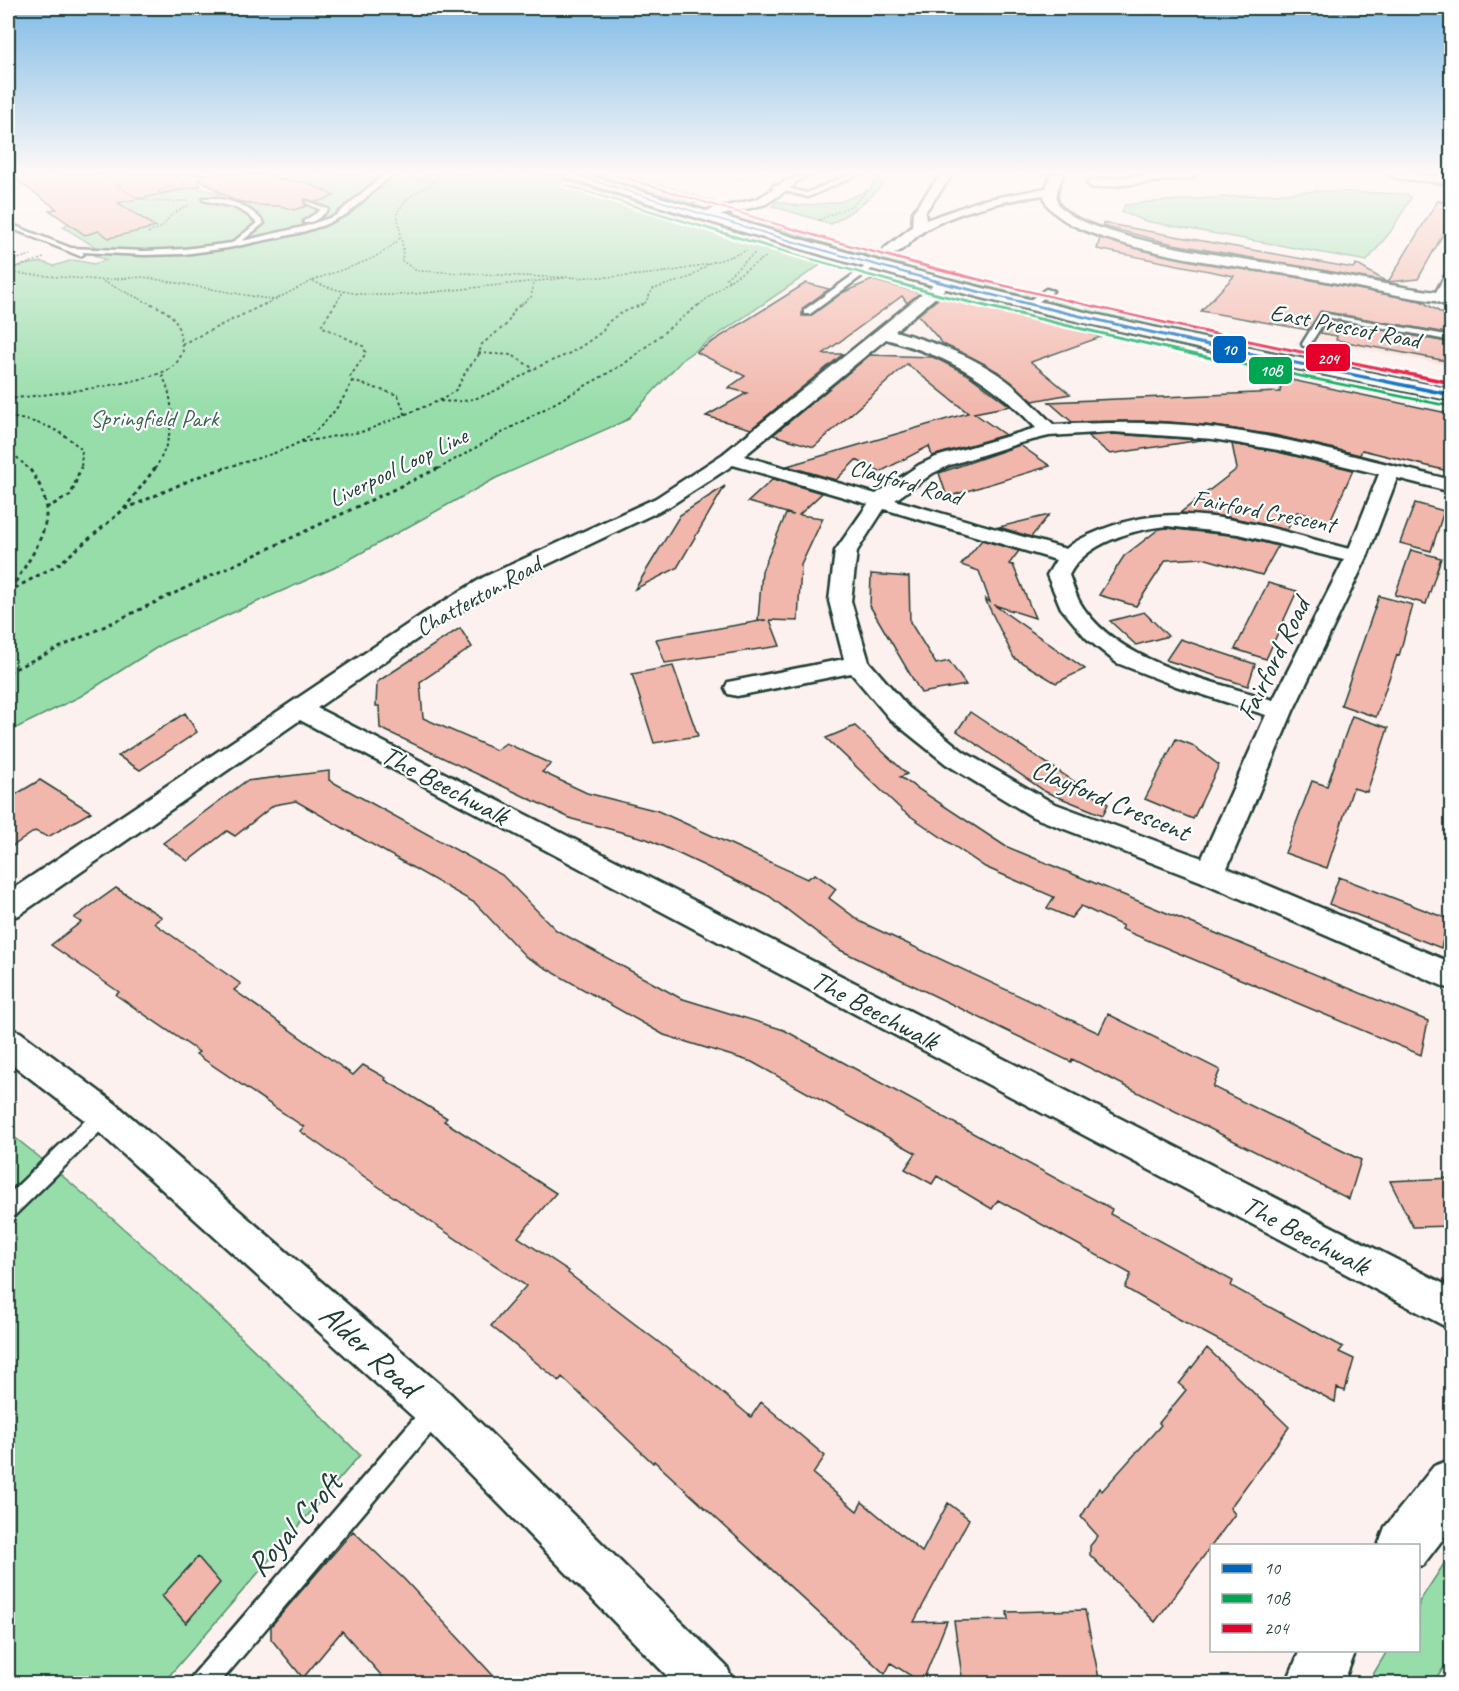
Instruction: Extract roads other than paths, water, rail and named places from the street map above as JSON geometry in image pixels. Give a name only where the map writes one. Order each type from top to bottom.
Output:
[{"type":"highway","name":"East Prescot Road","points":[[813,253],[873,265],[1221,348],[1452,395]]},
{"type":"highway","name":"East Prescot Road","points":[[898,253],[1049,291],[1452,373]]},
{"type":"highway","points":[[1374,358],[1452,379]]},
{"type":"highway","points":[[1405,1544],[1452,1484]]},
{"type":"highway","points":[[1314,1683],[1327,1652]]},
{"type":"street","points":[[1196,253],[1445,300],[1444,292],[1452,275]]},
{"type":"street","name":"Chatterton Road","points":[[8,907],[428,621],[492,582],[663,502],[730,458],[944,283]]},
{"type":"street","points":[[884,333],[947,354],[982,371],[1009,392],[1049,431]]},
{"type":"street","name":"Clayford Crescent","points":[[1452,486],[1278,444],[1213,432],[1144,427],[1049,431],[991,444],[943,461],[880,501],[846,551],[840,601],[857,664],[899,713],[955,758],[1043,810],[1210,873],[1452,976]]},
{"type":"street","name":"Clayford Road","points":[[730,458],[1067,556]]},
{"type":"street","name":"Fairford Road","points":[[1210,873],[1280,711],[1356,557],[1390,471]]},
{"type":"street","name":"Fairford Crescent","points":[[1067,556],[1123,528],[1166,520],[1212,523],[1356,557]]},
{"type":"street","points":[[1067,556],[1058,574],[1069,603],[1094,633],[1125,658],[1185,681],[1280,711]]},
{"type":"street","points":[[737,688],[857,664]]},
{"type":"street","name":"The Beechwalk","points":[[299,709],[1452,1310]]},
{"type":"street","name":"Alder Road","points":[[8,1042],[104,1115],[436,1409],[710,1683]]},
{"type":"lane","points":[[79,253],[89,257]]},
{"type":"lane","points":[[807,312],[873,265]]},
{"type":"lane","points":[[1030,304],[1049,291]]},
{"type":"lane","points":[[1306,344],[1324,315],[1452,339]]},
{"type":"lane","points":[[8,1208],[104,1115]]},
{"type":"lane","name":"Royal Croft","points":[[202,1683],[436,1409]]},
{"type":"park label","name":"Springfield Park","points":[[154,418]]}]
